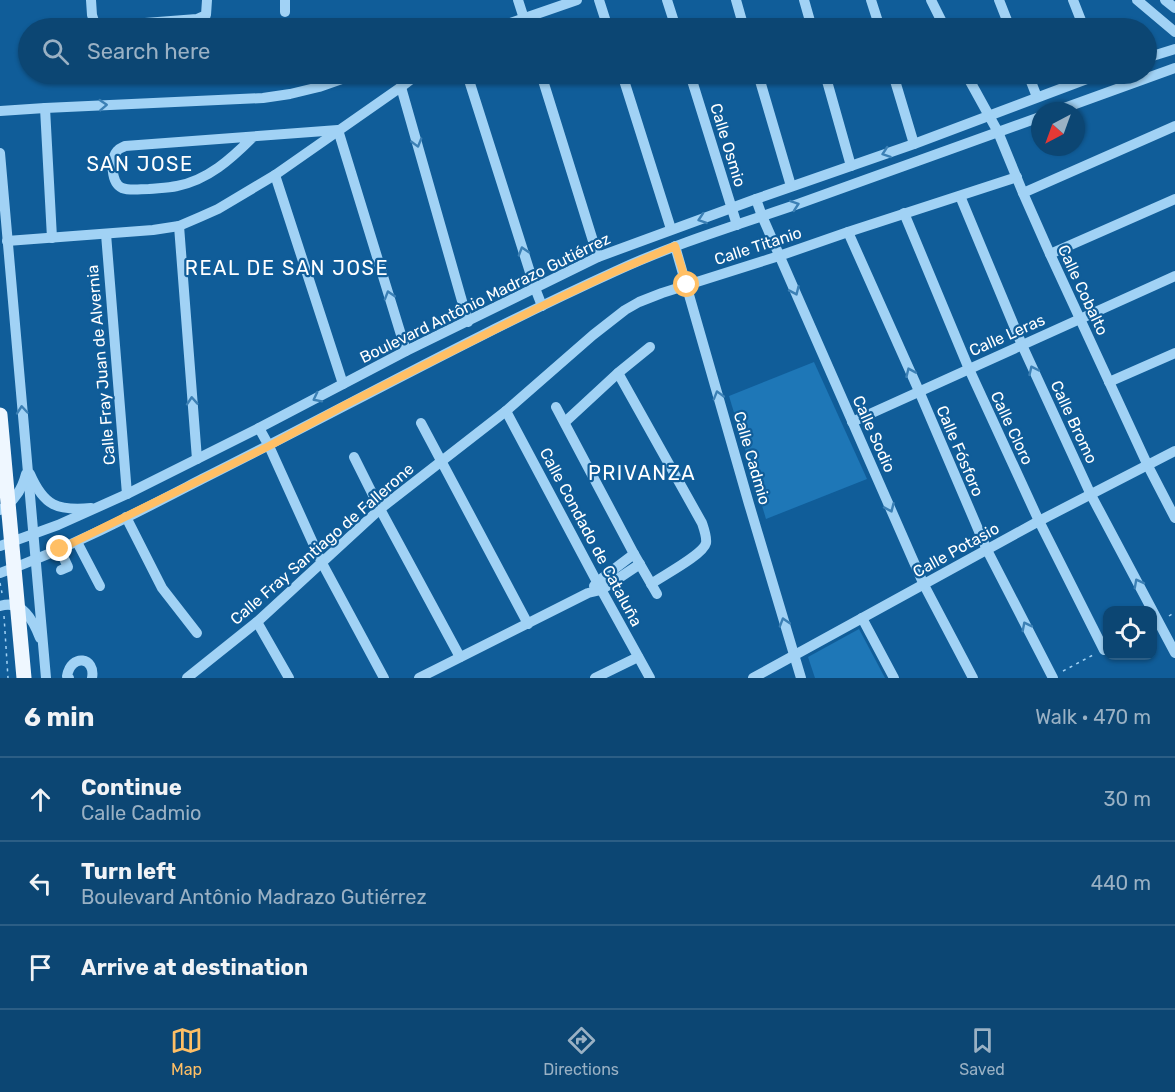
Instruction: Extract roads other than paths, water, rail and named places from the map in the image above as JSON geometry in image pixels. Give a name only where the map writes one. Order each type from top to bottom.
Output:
[{"type":"main road","points":[[0,415],[24,678]]},
{"type":"street","points":[[91,0],[93,18]]},
{"type":"street","points":[[201,18],[206,15],[207,0]]},
{"type":"street","points":[[285,0],[285,12]]},
{"type":"street","points":[[518,0],[524,18]]},
{"type":"street","points":[[539,18],[577,0]]},
{"type":"street","points":[[599,0],[605,18]]},
{"type":"street","points":[[667,0],[673,18]]},
{"type":"street","points":[[736,0],[741,18]]},
{"type":"street","points":[[804,0],[809,18]]},
{"type":"street","points":[[871,0],[877,18]]},
{"type":"street","points":[[931,0],[940,18]]},
{"type":"street","points":[[999,0],[1006,18]]},
{"type":"street","points":[[1072,0],[1080,18]]},
{"type":"street","points":[[1137,0],[1175,32]]},
{"type":"street","points":[[1165,0],[1175,8]]},
{"type":"street","points":[[1157,55],[1175,49]]},
{"type":"street","points":[[1157,75],[1175,68]]},
{"type":"street","points":[[0,111],[263,98],[300,92],[328,84]]},
{"type":"street","points":[[7,241],[153,230],[178,226],[218,209],[275,175],[405,84]]},
{"type":"street","points":[[471,84],[542,306]]},
{"type":"street","points":[[544,84],[598,257]]},
{"type":"street","points":[[625,84],[671,230]]},
{"type":"street","name":"Calle Osmio","points":[[693,84],[737,225]]},
{"type":"street","points":[[761,84],[791,186]]},
{"type":"street","points":[[828,84],[851,166]]},
{"type":"street","points":[[896,84],[914,144]]},
{"type":"street","name":"Calle Cobalto","points":[[971,84],[998,132],[1050,254],[1148,466],[1175,518]]},
{"type":"street","points":[[1032,84],[1037,97]]},
{"type":"street","name":"Boulevard Antônio Madrazo Gutiérrez","points":[[0,546],[33,535],[127,494],[406,351],[598,257],[791,186],[914,144],[1073,84]]},
{"type":"street","points":[[1081,102],[1131,84]]},
{"type":"street","points":[[401,87],[468,322]]},
{"type":"street","points":[[45,108],[52,238]]},
{"type":"street","name":"Boulevard Antônio Madrazo Gutiérrez","points":[[0,573],[77,542],[269,446],[345,405],[614,272],[675,246],[1031,120]]},
{"type":"street","points":[[1023,193],[1175,126]]},
{"type":"street","points":[[253,137],[225,164],[184,185],[132,190],[117,185],[114,179],[114,156],[125,146],[338,130]]},
{"type":"street","points":[[338,130],[406,351]]},
{"type":"street","points":[[0,153],[46,678],[68,677],[72,663],[79,660],[86,661],[90,665],[93,672],[92,678]]},
{"type":"street","points":[[275,175],[343,384]]},
{"type":"street","name":"Calle Titanio","points":[[506,411],[593,335],[639,302],[1017,177]]},
{"type":"street","name":"Calle Bromo","points":[[960,196],[1022,345],[1091,495],[1175,653]]},
{"type":"street","name":"Calle Sodio","points":[[756,199],[924,585],[973,678]]},
{"type":"street","points":[[1050,254],[1175,199]]},
{"type":"street","name":"Calle Cloro","points":[[904,213],[969,369],[1039,521],[1103,648]]},
{"type":"street","points":[[178,226],[197,459]]},
{"type":"street","name":"Calle Fósforo","points":[[848,232],[987,550],[1052,677]]},
{"type":"street","name":"Calle Fray Juan de Alvernia","points":[[106,234],[127,494]]},
{"type":"street","name":"Calle Cadmio","points":[[675,246],[801,678]]},
{"type":"street","name":"Calle Leras","points":[[852,422],[1175,276]]},
{"type":"street","points":[[565,422],[650,347]]},
{"type":"street","points":[[1109,382],[1175,353]]},
{"type":"street","points":[[618,373],[702,523],[706,543],[699,552],[651,584]]},
{"type":"street","points":[[556,407],[657,594]]},
{"type":"street","name":"Calle Fray Santiago de Fallerone","points":[[194,676],[257,622],[380,509],[506,411]]},
{"type":"street","name":"Calle Condado de Cataluña","points":[[506,411],[650,678]]},
{"type":"street","points":[[421,423],[528,624]]},
{"type":"street","points":[[259,428],[322,563],[384,678]]},
{"type":"street","name":"Calle Potasio","points":[[753,678],[1039,521],[1175,451]]},
{"type":"street","points":[[354,457],[460,657]]},
{"type":"street","points":[[27,468],[41,494],[50,503],[70,510],[99,507]]},
{"type":"street","points":[[0,510],[17,496],[24,482],[27,468]]},
{"type":"street","points":[[126,517],[162,588],[197,633]]},
{"type":"street","points":[[77,542],[100,586]]},
{"type":"street","points":[[60,549],[68,567],[61,570]]},
{"type":"street","points":[[599,586],[634,554]]},
{"type":"street","points":[[419,678],[528,624],[640,564]]},
{"type":"street","points":[[2,605],[14,605],[23,610],[31,618],[44,646]]},
{"type":"street","points":[[862,618],[894,678]]},
{"type":"street","points":[[257,622],[290,678]]},
{"type":"street","points":[[595,678],[638,657]]},
{"type":"district","name":"SAN JOSE","points":[[140,164]]},
{"type":"district","name":"REAL DE SAN JOSE","points":[[287,268]]},
{"type":"district","name":"PRIVANZA","points":[[642,473]]}]
